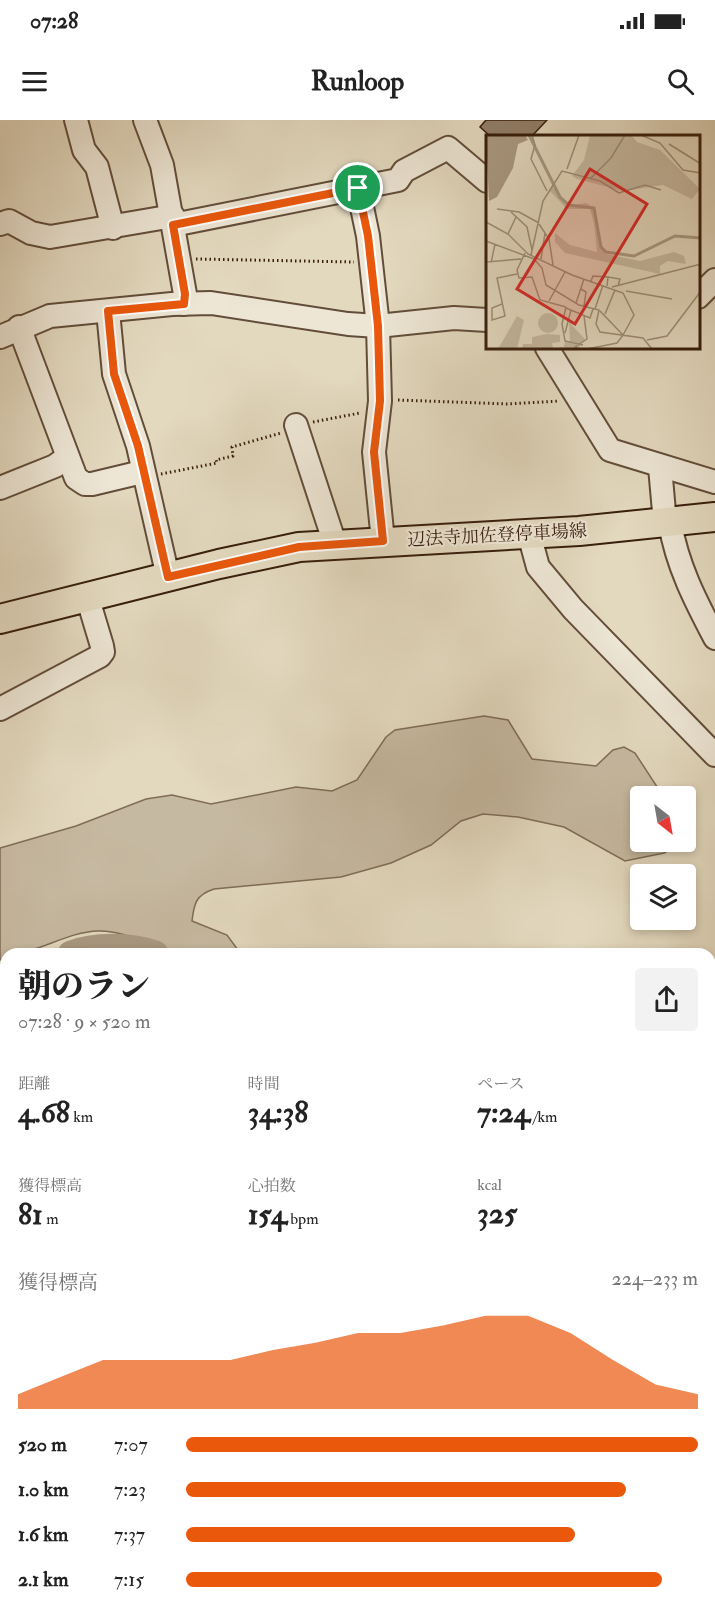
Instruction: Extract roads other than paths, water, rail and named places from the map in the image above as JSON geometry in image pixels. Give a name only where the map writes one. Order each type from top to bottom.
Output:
[{"type":"main road","name":"辺法寺加佐登停車場線","points":[[0,619],[87,596],[299,547],[528,534],[715,517]]},
{"type":"street","points":[[75,120],[84,150],[97,167],[113,228]]},
{"type":"street","points":[[145,120],[162,165],[185,294],[184,304]]},
{"type":"street","points":[[0,224],[9,221],[31,233],[50,237],[86,230],[173,220],[398,180],[404,171],[448,148],[486,180]]},
{"type":"street","points":[[358,188],[371,262],[378,326],[380,405],[374,452],[383,541]]},
{"type":"street","points":[[700,296],[715,279]]},
{"type":"street","points":[[143,475],[85,484],[76,478],[66,458],[33,358],[10,332],[50,316],[211,303],[348,324],[378,326],[454,318],[486,320]]},
{"type":"street","points":[[108,311],[114,374],[129,414],[168,577]]},
{"type":"street","points":[[548,350],[610,450],[715,482]]},
{"type":"street","points":[[297,427],[335,544]]},
{"type":"street","points":[[0,488],[55,466],[66,458]]},
{"type":"street","points":[[660,467],[674,551],[715,638]]},
{"type":"street","points":[[528,534],[538,567],[573,609],[715,755]]},
{"type":"street","points":[[0,709],[100,656],[103,652],[102,646],[87,596]]},
{"type":"waterway","points":[[102,948],[124,948]]}]
